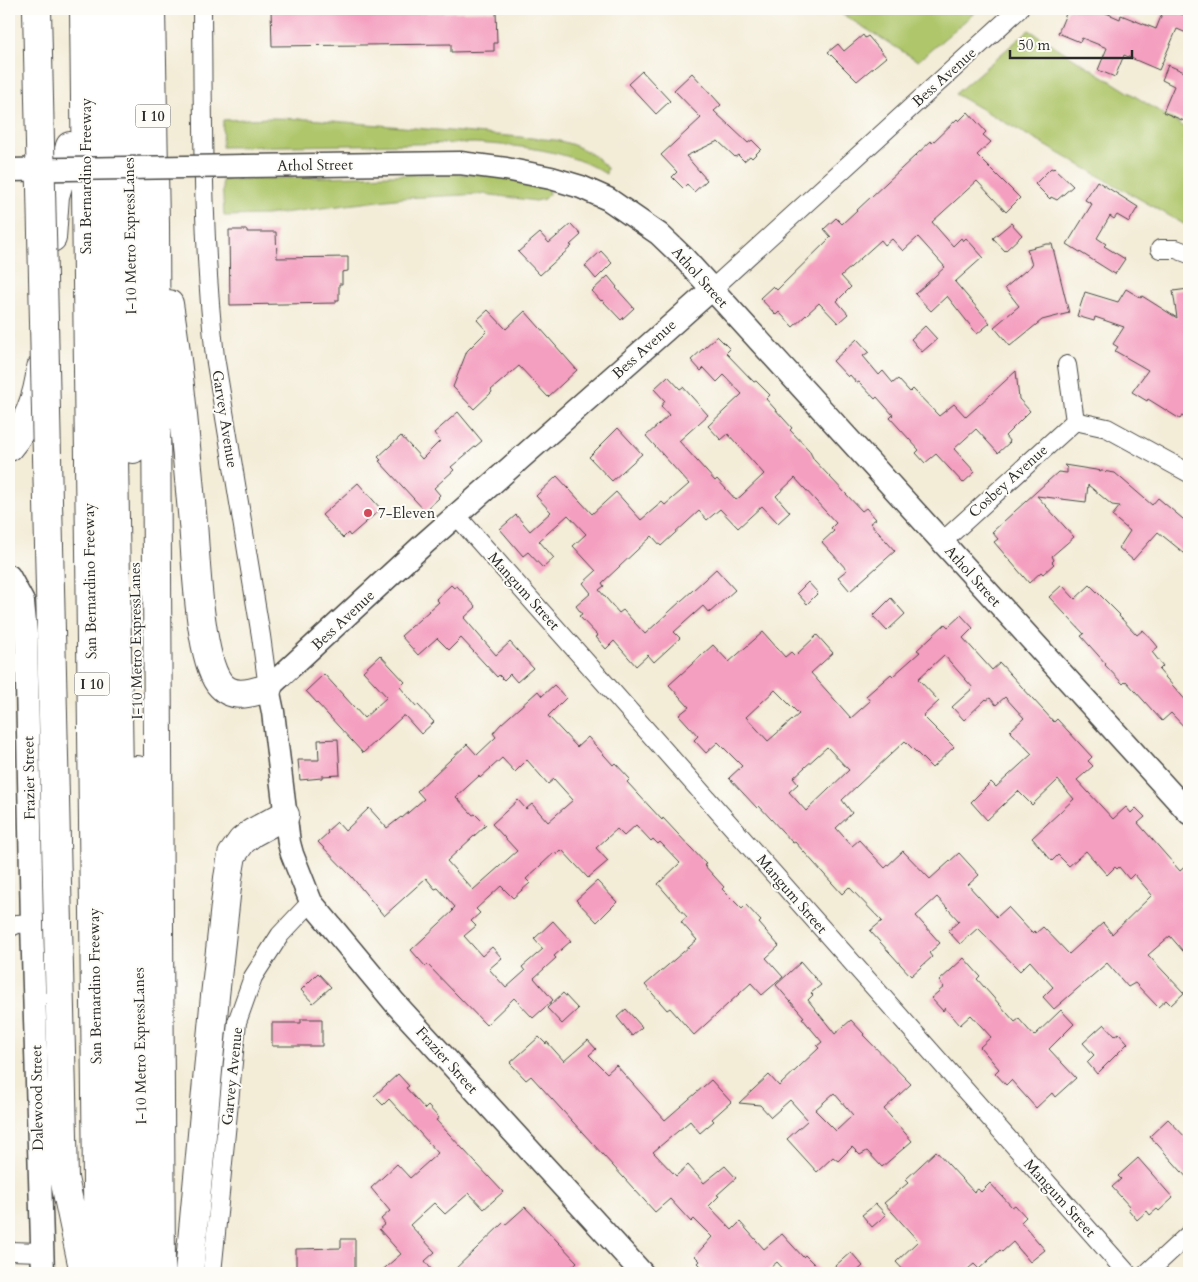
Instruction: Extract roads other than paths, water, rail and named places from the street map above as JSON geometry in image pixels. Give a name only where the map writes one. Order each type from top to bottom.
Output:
[{"type":"highway","points":[[37,9],[64,1178],[84,1273]]},
{"type":"highway","name":"San Bernardino Freeway","points":[[84,9],[98,1273]]},
{"type":"highway","points":[[107,9],[119,775],[117,918],[118,1273]]},
{"type":"highway","name":"I-10 Metro ExpressLanes","points":[[128,9],[141,1273]]},
{"type":"highway","name":"I 10","points":[[152,9],[161,1273]]},
{"type":"highway","points":[[9,447],[27,418],[35,398],[40,372],[55,196],[86,94]]},
{"type":"highway","points":[[155,224],[177,354],[201,612],[210,660],[213,672],[220,684],[230,692],[246,695],[268,688]]},
{"type":"highway","points":[[189,1273],[215,996],[232,855],[242,841],[252,833],[285,820]]},
{"type":"street","name":"Garvey Avenue","points":[[202,9],[205,236],[210,312],[215,357],[273,712],[285,820]]},
{"type":"street","name":"Bess Avenue","points":[[268,688],[456,515],[711,290],[1018,9]]},
{"type":"street","name":"Athol Street","points":[[9,170],[460,164],[506,169],[551,178],[581,186],[608,199],[659,234],[683,258],[1189,813]]},
{"type":"street","points":[[1160,249],[1176,250],[1189,254]]},
{"type":"street","points":[[1067,366],[1075,421],[1107,428],[1189,473]]},
{"type":"street","name":"Cosbey Avenue","points":[[942,542],[1075,421]]},
{"type":"street","name":"Mangum Street","points":[[456,515],[1127,1273]]},
{"type":"street","name":"Frazier Street","points":[[9,576],[23,602],[26,625],[32,923]]},
{"type":"street","name":"Frazier Street","points":[[285,820],[292,854],[312,902],[395,1003],[642,1273]]},
{"type":"street","name":"Garvey Avenue","points":[[212,1273],[237,1022],[253,977],[280,935],[312,902]]},
{"type":"street","points":[[9,928],[17,924],[32,923]]},
{"type":"street","name":"Dalewood Street","points":[[32,923],[42,1262]]},
{"type":"street","points":[[1147,1273],[1189,1234]]},
{"type":"street","points":[[9,1251],[42,1262]]},
{"type":"place","name":"7-Eleven","points":[[368,513]]}]
